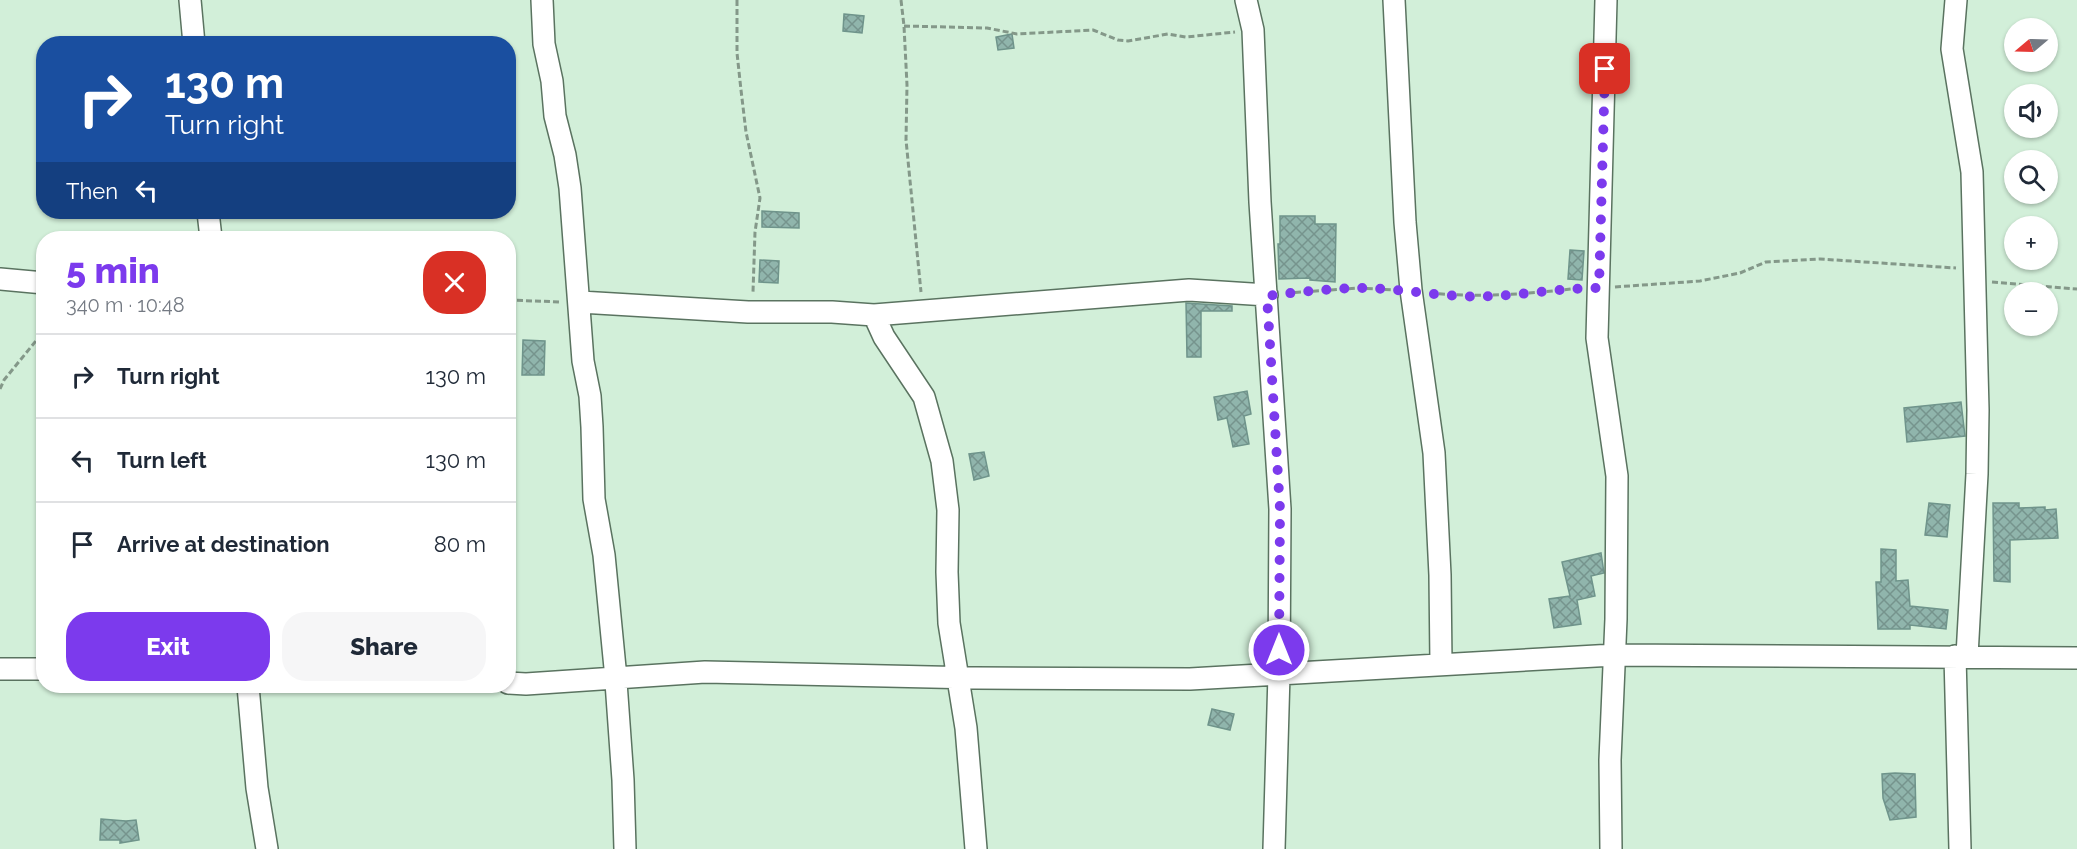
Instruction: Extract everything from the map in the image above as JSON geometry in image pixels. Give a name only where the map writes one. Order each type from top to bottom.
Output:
[{"type":"street","points":[[190,0],[193,36]]},
{"type":"street","points":[[542,0],[544,44],[552,81],[555,116],[565,155],[570,188],[583,361],[590,396],[594,499],[604,555],[616,678],[625,849]]},
{"type":"street","points":[[1246,0],[1253,30],[1260,192],[1280,509],[1279,674],[1274,849]]},
{"type":"street","points":[[1394,0],[1405,222],[1411,290],[1434,453],[1440,575],[1441,664]]},
{"type":"street","points":[[1606,0],[1597,338],[1617,476],[1616,619],[1610,760],[1611,849]]},
{"type":"street","points":[[1956,0],[1952,49],[1972,172],[1978,410],[1977,474],[1961,656],[1960,849]]},
{"type":"street","points":[[0,279],[36,282]]},
{"type":"street","points":[[580,302],[754,312],[874,315],[1189,290],[1267,296]]},
{"type":"street","points":[[874,315],[884,337],[924,397],[942,461],[948,510],[949,623],[966,728],[976,849]]},
{"type":"street","points":[[516,683],[705,672],[1190,679],[1614,655],[2077,658]]},
{"type":"street","points":[[0,669],[36,669]]},
{"type":"street","points":[[249,693],[257,788],[267,849]]},
{"type":"path","points":[[737,0],[737,53],[741,90],[746,132],[760,198],[754,232],[754,312]]},
{"type":"path","points":[[901,0],[907,85],[906,140],[920,276],[921,312]]},
{"type":"path","points":[[904,26],[987,28],[1017,34],[1093,30],[1118,40],[1128,41],[1168,34],[1186,37],[1253,30]]},
{"type":"path","points":[[1267,296],[1359,288],[1411,290],[1459,296],[1537,293],[1580,288],[1700,281],[1740,273],[1766,262],[1821,259],[1956,268],[1975,281],[2077,289]]},
{"type":"path","points":[[516,300],[580,302]]},
{"type":"path","points":[[0,389],[36,341]]},
{"type":"building","points":[[844,14],[864,16],[862,33],[843,31]]},
{"type":"building","points":[[1012,34],[1014,48],[998,50],[996,37]]},
{"type":"building","points":[[762,211],[799,213],[799,228],[762,227]]},
{"type":"building","points":[[1280,216],[1315,216],[1315,224],[1336,224],[1335,282],[1310,280],[1310,278],[1279,279]]},
{"type":"building","points":[[1570,250],[1584,251],[1582,280],[1568,279]]},
{"type":"building","points":[[760,260],[779,261],[778,283],[759,282]]},
{"type":"building","points":[[1186,303],[1232,306],[1232,311],[1201,311],[1201,357],[1187,357]]},
{"type":"building","points":[[523,340],[545,341],[544,375],[522,375]]},
{"type":"building","points":[[1247,391],[1251,414],[1244,416],[1249,444],[1233,447],[1227,418],[1218,420],[1214,397]]},
{"type":"building","points":[[1961,402],[1965,436],[1907,442],[1904,408]]},
{"type":"building","points":[[984,452],[989,476],[974,480],[969,454]]},
{"type":"building","points":[[1929,503],[1950,505],[1947,537],[1925,535]]},
{"type":"building","points":[[1993,503],[2019,503],[2019,508],[2056,509],[2058,538],[2010,540],[2010,582],[1994,581]]},
{"type":"building","points":[[1881,549],[1896,550],[1896,581],[1908,580],[1910,606],[1948,610],[1946,629],[1910,625],[1910,629],[1878,629],[1876,582],[1881,582]]},
{"type":"building","points":[[1601,553],[1604,573],[1591,576],[1595,596],[1577,600],[1581,624],[1554,628],[1549,599],[1570,596],[1562,562]]},
{"type":"building","points":[[1212,709],[1234,714],[1230,730],[1208,725]]},
{"type":"building","points":[[1882,774],[1915,774],[1916,817],[1890,820],[1883,798]]},
{"type":"building","points":[[101,819],[136,820],[139,840],[120,843],[120,840],[100,840]]},
{"type":"route","points":[[1279,650],[1280,509],[1267,296],[1359,288],[1411,290],[1459,296],[1599,288],[1605,69]]}]
